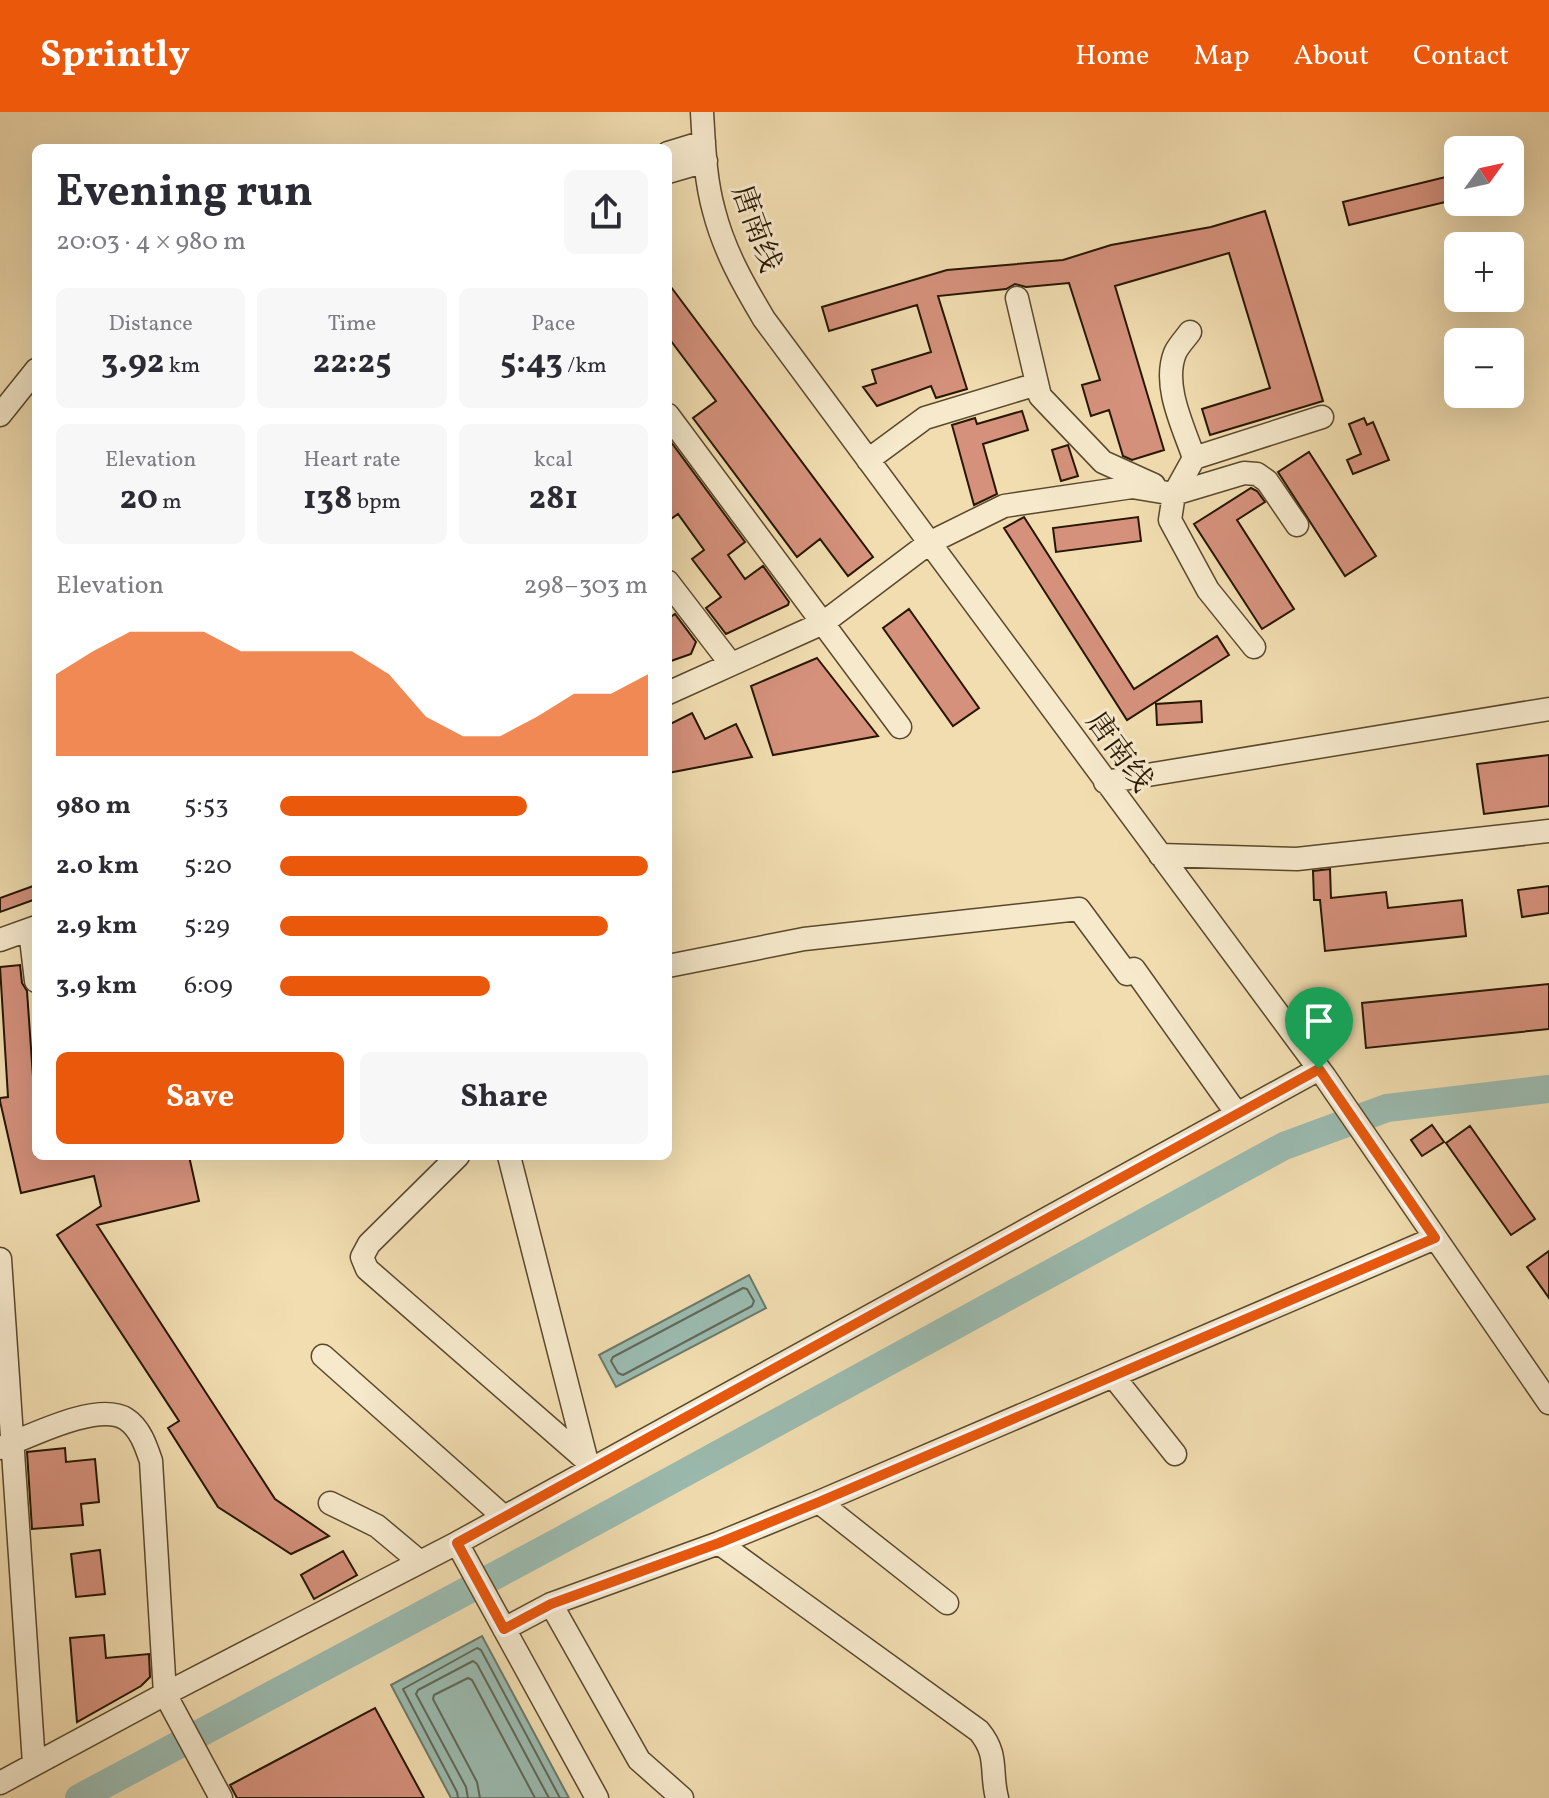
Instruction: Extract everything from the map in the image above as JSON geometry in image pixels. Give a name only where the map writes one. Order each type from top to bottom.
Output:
[{"type":"street","name":"唐南线","points":[[702,112],[713,211],[727,252],[764,319],[1322,1073],[1549,1403]]},
{"type":"street","points":[[672,153],[705,152]]},
{"type":"street","points":[[672,170],[705,152]]},
{"type":"street","points":[[1017,298],[1040,396],[1103,462],[1174,494]]},
{"type":"street","points":[[1190,332],[1175,354],[1172,379],[1175,401],[1194,458]]},
{"type":"street","points":[[0,415],[32,375]]},
{"type":"street","points":[[868,460],[925,418],[1037,384]]},
{"type":"street","points":[[1254,647],[1208,590],[1170,520],[1174,494],[1194,458],[1322,417]]},
{"type":"street","points":[[672,420],[900,727]]},
{"type":"street","points":[[672,691],[823,623],[929,543],[1004,506],[1132,487],[1174,494],[1244,473],[1257,474],[1267,481],[1297,525]]},
{"type":"street","points":[[672,587],[731,664]]},
{"type":"street","points":[[1105,782],[1549,709]]},
{"type":"street","points":[[1160,855],[1297,859],[1549,831]]},
{"type":"street","points":[[672,965],[804,939],[1079,909],[1127,974],[1134,969],[1237,1114]]},
{"type":"street","points":[[0,940],[32,928]]},
{"type":"street","points":[[0,1783],[457,1543],[587,1465],[1237,1114],[1322,1073]]},
{"type":"street","points":[[454,1160],[369,1244],[362,1257],[367,1269],[587,1465]]},
{"type":"street","points":[[510,1160],[587,1465]]},
{"type":"street","points":[[504,1629],[551,1604],[719,1543],[819,1502],[1435,1238]]},
{"type":"street","points":[[0,1259],[6,1446],[34,1764]]},
{"type":"street","points":[[323,1356],[504,1517]]},
{"type":"street","points":[[1113,1376],[1175,1454]]},
{"type":"street","points":[[6,1446],[89,1415],[108,1413],[125,1418],[138,1430],[151,1461],[165,1694],[216,1788]]},
{"type":"street","points":[[819,1502],[947,1603]]},
{"type":"street","points":[[330,1503],[377,1526],[420,1562]]},
{"type":"street","points":[[457,1543],[597,1798]]},
{"type":"street","points":[[719,1543],[979,1731],[990,1744],[997,1798]]},
{"type":"street","points":[[551,1604],[639,1760],[682,1798]]},
{"type":"water","points":[[749,1275],[766,1308],[616,1387],[599,1355]]},
{"type":"water","points":[[482,1636],[569,1798],[451,1798],[391,1685]]},
{"type":"building","points":[[1444,177],[1444,202],[1349,225],[1343,202]]},
{"type":"building","points":[[1265,211],[1323,401],[1210,435],[1202,409],[1270,388],[1229,253],[1115,286],[1164,450],[1132,460],[1123,456],[1109,410],[1091,416],[1082,385],[1100,380],[1069,283],[1026,287],[1015,284],[1006,289],[938,296],[967,389],[936,398],[931,386],[877,406],[863,387],[876,383],[872,370],[931,352],[917,305],[829,331],[822,307],[947,270],[1063,260],[1111,245],[1211,227]]},
{"type":"building","points":[[672,288],[873,557],[848,576],[820,539],[797,557],[693,418],[716,401],[672,342]]},
{"type":"building","points":[[1022,411],[1028,430],[983,444],[997,494],[974,505],[952,425],[975,418],[977,424]]},
{"type":"building","points":[[1364,418],[1367,425],[1373,422],[1389,460],[1353,474],[1347,460],[1361,454],[1349,424]]},
{"type":"building","points":[[672,443],[745,542],[728,555],[745,579],[763,566],[789,602],[788,605],[726,634],[706,608],[721,597],[692,559],[704,550],[678,514],[672,518]]},
{"type":"building","points":[[1068,445],[1078,476],[1061,481],[1052,450]]},
{"type":"building","points":[[1309,452],[1376,556],[1345,576],[1278,472]]},
{"type":"building","points":[[1251,488],[1265,502],[1237,520],[1294,609],[1262,629],[1194,524]]},
{"type":"building","points":[[1024,517],[1134,689],[1217,636],[1229,655],[1127,720],[1004,528]]},
{"type":"building","points":[[1138,517],[1141,541],[1056,552],[1053,528]]},
{"type":"building","points":[[909,609],[979,708],[953,726],[883,628]]},
{"type":"building","points":[[675,614],[696,642],[691,654],[672,661],[672,616]]},
{"type":"building","points":[[817,658],[878,736],[773,755],[751,686]]},
{"type":"building","points":[[1201,701],[1202,722],[1157,725],[1156,704]]},
{"type":"building","points":[[692,713],[705,739],[736,724],[752,757],[672,772],[672,723]]},
{"type":"building","points":[[1549,755],[1549,806],[1484,814],[1477,764]]},
{"type":"building","points":[[1330,869],[1331,898],[1386,892],[1388,908],[1462,900],[1466,936],[1325,951],[1320,900],[1314,900],[1313,871]]},
{"type":"building","points":[[32,886],[32,900],[0,912],[0,898]]},
{"type":"building","points":[[1549,886],[1549,913],[1522,917],[1518,890]]},
{"type":"building","points":[[20,965],[22,983],[27,991],[32,1062],[32,1160],[190,1160],[199,1201],[97,1225],[275,1499],[329,1536],[291,1554],[218,1507],[168,1428],[179,1421],[57,1235],[101,1206],[94,1176],[21,1193],[0,1101],[0,1098],[8,1097],[0,967]]},
{"type":"building","points":[[1549,984],[1549,1029],[1366,1048],[1362,1003]]},
{"type":"building","points":[[1432,1125],[1444,1142],[1422,1156],[1411,1140]]},
{"type":"building","points":[[1470,1126],[1535,1219],[1511,1235],[1446,1143]]},
{"type":"building","points":[[1549,1251],[1549,1298],[1527,1267]]},
{"type":"building","points":[[65,1448],[66,1462],[95,1459],[99,1502],[81,1504],[83,1525],[32,1529],[27,1452]]},
{"type":"building","points":[[100,1550],[105,1594],[76,1597],[71,1554]]},
{"type":"building","points":[[343,1551],[357,1575],[314,1599],[301,1575]]},
{"type":"building","points":[[104,1635],[106,1658],[149,1654],[150,1677],[141,1686],[77,1722],[70,1638]]},
{"type":"building","points":[[375,1708],[424,1798],[237,1798],[230,1785]]},
{"type":"waterway","points":[[79,1798],[554,1544],[1284,1146],[1387,1108],[1549,1089]]},
{"type":"route","points":[[1319,1069],[1435,1238],[819,1502],[719,1543],[551,1604],[504,1629],[457,1543],[1319,1069]]}]
